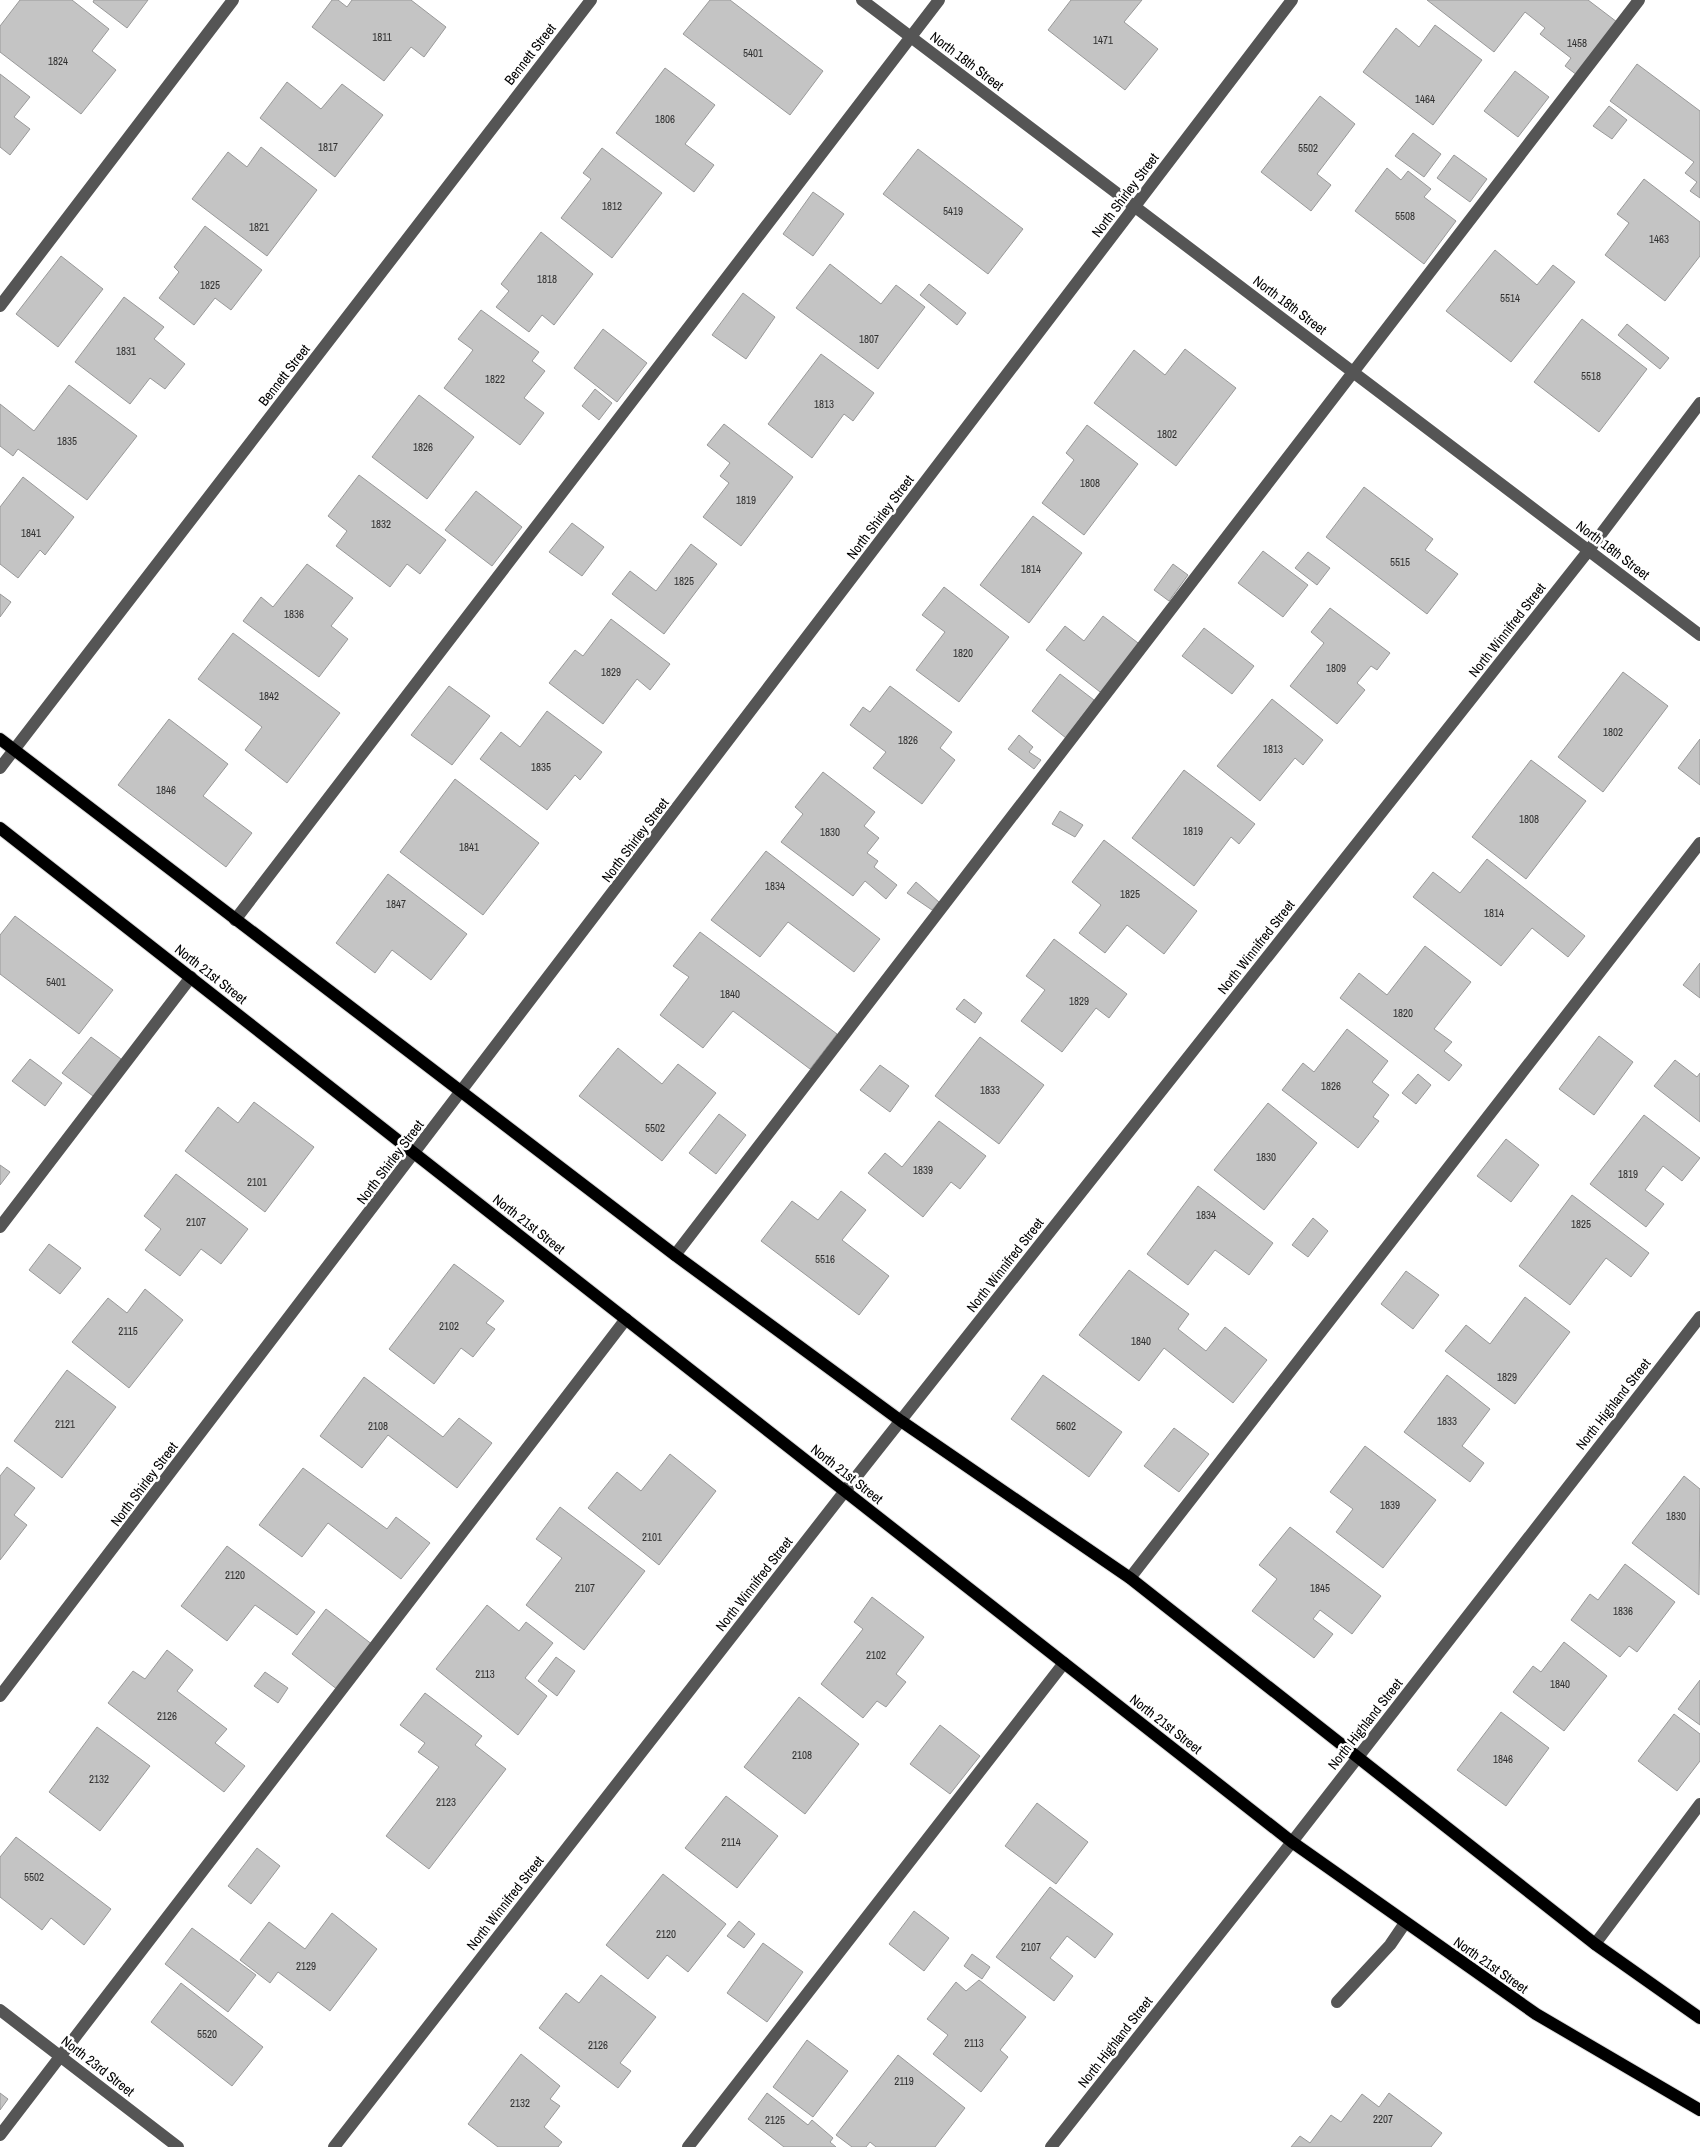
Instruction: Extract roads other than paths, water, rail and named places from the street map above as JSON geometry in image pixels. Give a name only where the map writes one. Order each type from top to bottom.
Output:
[{"type":"main road","points":[[0,739],[675,1255],[901,1421],[1130,1578],[1595,1944],[1700,2018]]},
{"type":"main road","name":"North 21st Street","points":[[0,828],[1292,1842],[1405,1924],[1536,2014],[1700,2110]]},
{"type":"street","points":[[0,306],[233,0]]},
{"type":"street","name":"Bennett Street","points":[[0,768],[591,0]]},
{"type":"street","name":"North 18th Street","points":[[862,0],[1700,635]]},
{"type":"street","points":[[235,920],[939,0]]},
{"type":"street","name":"North Shirley Street","points":[[0,1696],[416,1153],[1292,0]]},
{"type":"street","points":[[675,1255],[1638,0]]},
{"type":"street","name":"North Winnifred Street","points":[[334,2147],[845,1492],[1589,550],[1700,402]]},
{"type":"street","points":[[1130,1578],[1700,843]]},
{"type":"street","points":[[0,1227],[191,977]]},
{"type":"street","name":"North Highland Street","points":[[1051,2147],[1292,1842],[1700,1317]]},
{"type":"street","points":[[0,2135],[626,1319]]},
{"type":"street","points":[[688,2147],[1064,1663]]},
{"type":"street","points":[[1595,1944],[1700,1804]]},
{"type":"street","points":[[1337,2002],[1390,1945],[1405,1924]]},
{"type":"street","name":"North 23rd Street","points":[[0,2010],[178,2147]]}]
